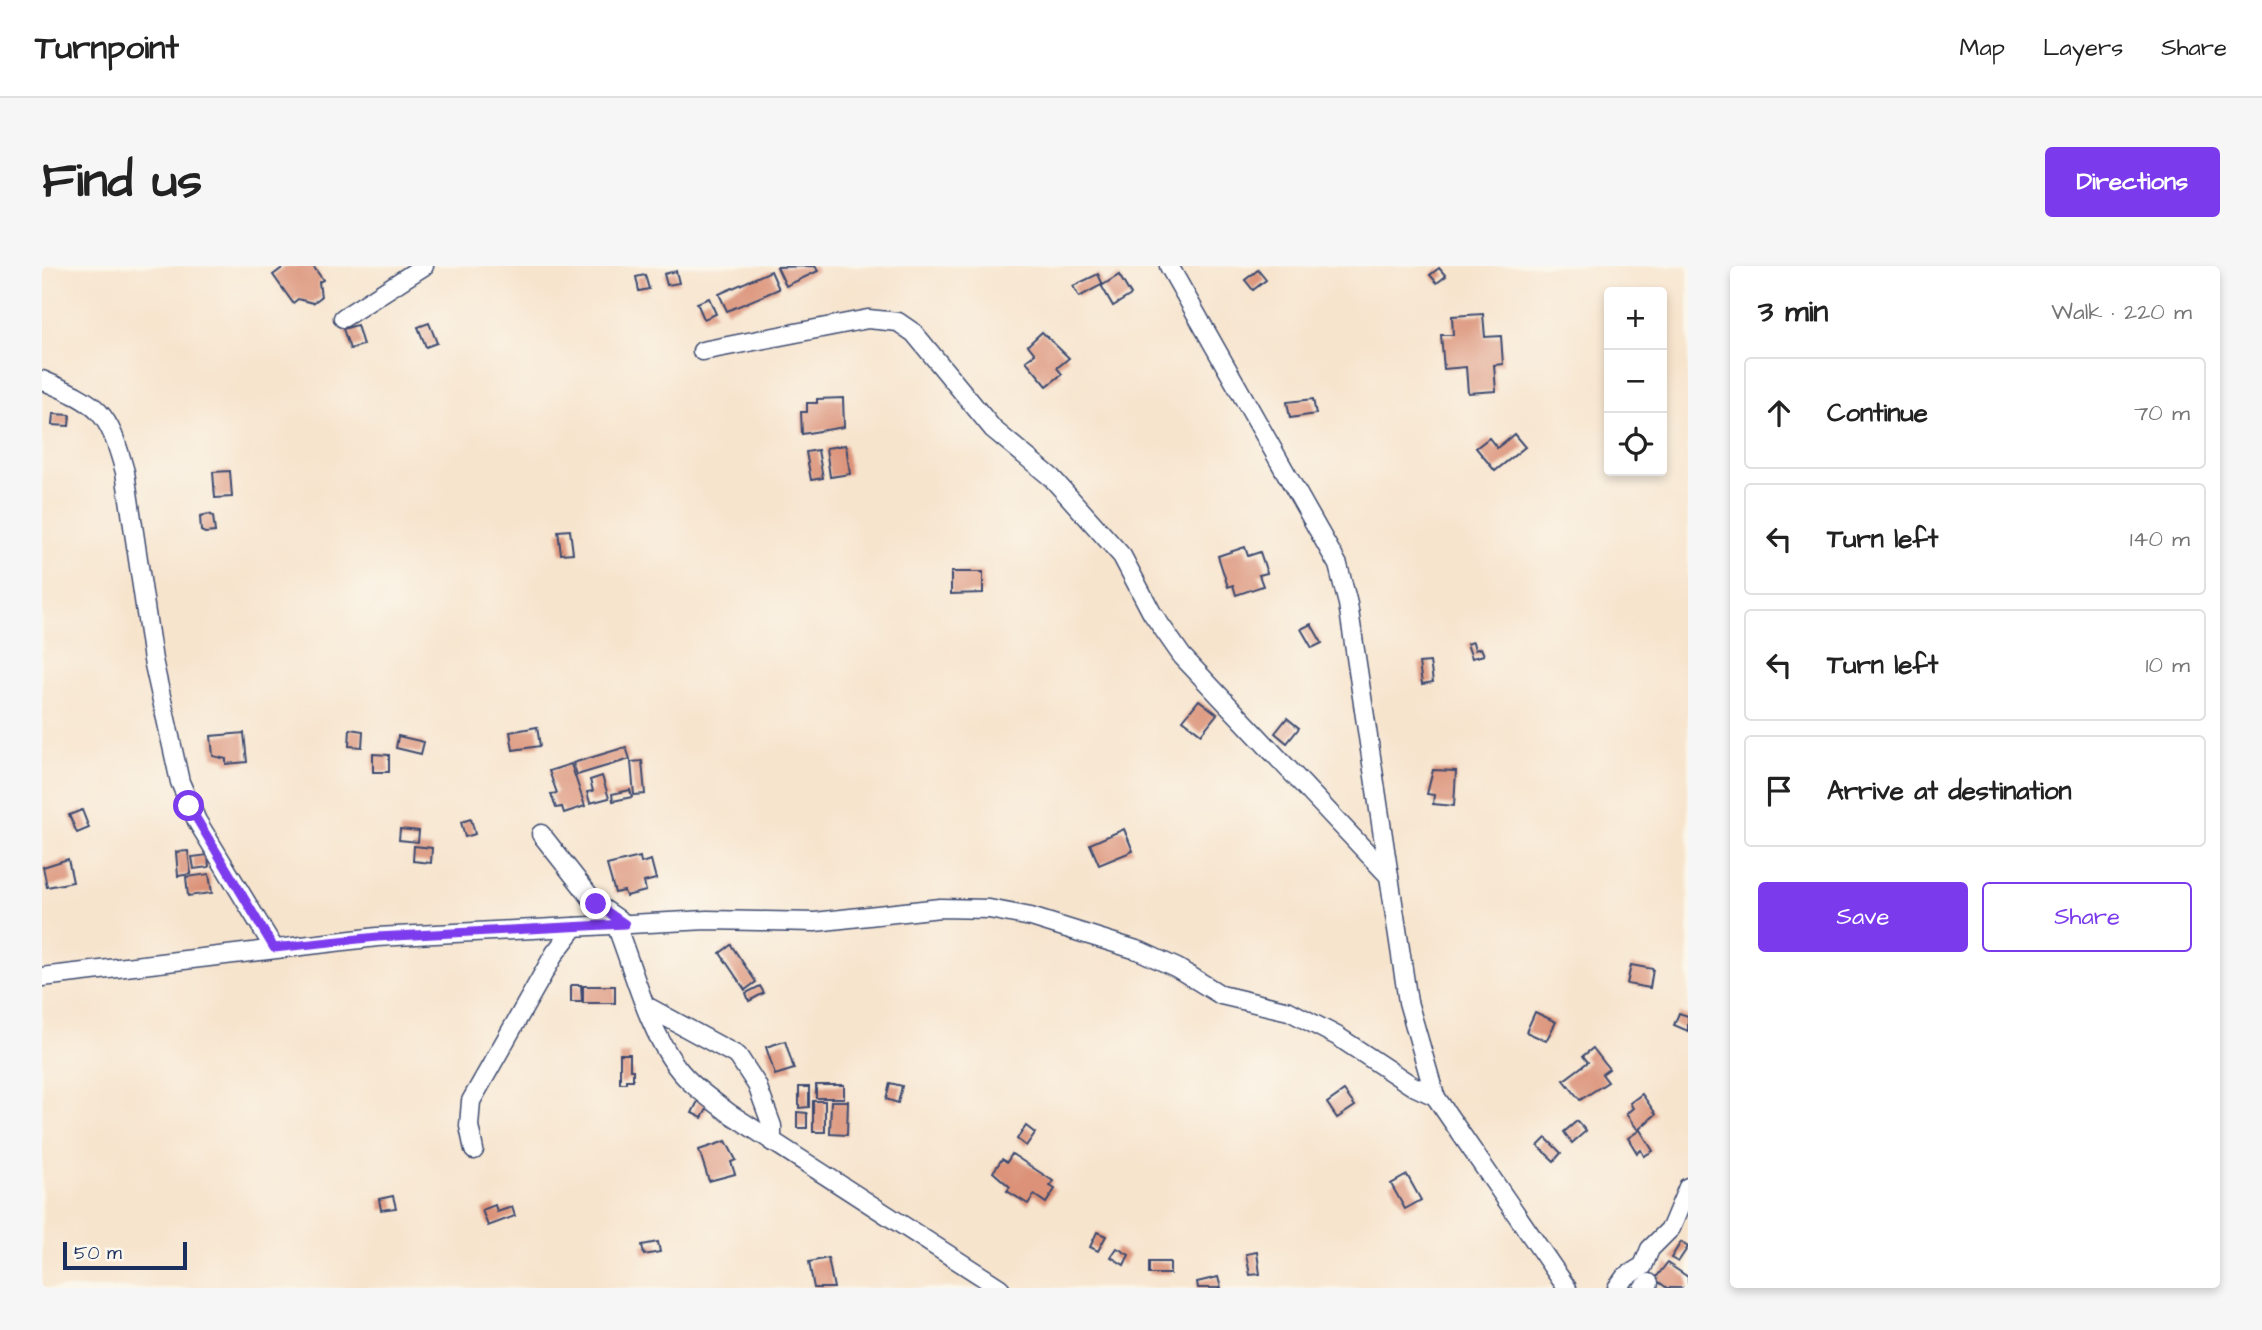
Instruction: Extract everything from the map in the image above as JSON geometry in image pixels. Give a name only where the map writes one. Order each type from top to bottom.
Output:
[{"type":"street","points":[[343,318],[424,266]]},
{"type":"street","points":[[1169,266],[1338,565],[1348,604],[1408,1002],[1435,1096],[1567,1288]]},
{"type":"street","points":[[702,351],[868,319],[898,322],[914,333],[993,429],[1052,478],[1122,556],[1152,613],[1182,656],[1390,876]]},
{"type":"street","points":[[42,380],[81,397],[98,408],[117,443],[125,472],[153,660],[180,782],[193,813],[274,948]]},
{"type":"street","points":[[541,834],[596,904],[620,925],[661,1041],[677,1068],[729,1114],[1000,1288]]},
{"type":"street","points":[[42,978],[377,937],[707,920],[815,922],[952,908],[989,909],[1031,917],[1161,959],[1221,995],[1289,1011],[1337,1036],[1411,1085],[1435,1096]]},
{"type":"street","points":[[474,1150],[469,1126],[471,1101],[555,953],[575,927]]},
{"type":"street","points":[[648,1007],[738,1056],[757,1085],[772,1126],[772,1142]]},
{"type":"street","points":[[1617,1288],[1625,1277],[1643,1266],[1650,1249],[1671,1228],[1688,1187]]},
{"type":"building","points":[[285,266],[313,266],[323,280],[319,282],[321,297],[313,303],[298,299],[293,303],[273,275]]},
{"type":"building","points":[[815,266],[818,271],[786,286],[777,267]]},
{"type":"building","points":[[1439,268],[1446,276],[1437,283],[1430,275]]},
{"type":"building","points":[[1258,270],[1266,280],[1253,290],[1245,280]]},
{"type":"building","points":[[676,271],[679,283],[667,285],[664,274]]},
{"type":"building","points":[[771,271],[779,289],[727,311],[719,294]]},
{"type":"building","points":[[1098,274],[1103,285],[1119,275],[1131,295],[1113,306],[1101,285],[1079,297],[1073,286]]},
{"type":"building","points":[[645,275],[649,289],[639,291],[636,277]]},
{"type":"building","points":[[709,298],[716,314],[704,319],[697,303]]},
{"type":"building","points":[[1483,314],[1485,337],[1501,336],[1503,364],[1494,365],[1496,391],[1468,393],[1466,367],[1444,369],[1441,335],[1453,335],[1452,316]]},
{"type":"building","points":[[429,323],[437,343],[426,347],[418,327]]},
{"type":"building","points":[[357,325],[363,345],[350,349],[343,329]]},
{"type":"building","points":[[1042,332],[1069,358],[1057,368],[1062,374],[1047,386],[1026,361],[1035,354],[1028,345]]},
{"type":"building","points":[[843,398],[844,427],[802,434],[801,412],[807,412],[807,403],[817,403],[817,399]]},
{"type":"building","points":[[1313,399],[1316,414],[1290,418],[1287,402]]},
{"type":"building","points":[[53,414],[70,415],[69,426],[52,425]]},
{"type":"building","points":[[1514,434],[1525,447],[1495,471],[1476,448],[1489,438],[1497,448]]},
{"type":"building","points":[[846,445],[850,474],[830,477],[826,448]]},
{"type":"building","points":[[818,450],[823,478],[811,480],[806,452]]},
{"type":"building","points":[[230,471],[232,497],[215,498],[213,472]]},
{"type":"building","points":[[200,516],[213,516],[215,532],[205,533],[201,531]]},
{"type":"building","points":[[570,530],[573,553],[561,554],[558,531]]},
{"type":"building","points":[[1245,547],[1248,556],[1260,552],[1267,573],[1259,575],[1263,586],[1236,595],[1233,585],[1228,587],[1218,556]]},
{"type":"building","points":[[951,572],[983,572],[983,593],[951,594]]},
{"type":"building","points":[[1311,624],[1322,643],[1312,648],[1301,629]]},
{"type":"building","points":[[1473,642],[1475,650],[1481,648],[1484,655],[1472,658],[1467,644]]},
{"type":"building","points":[[1430,662],[1433,682],[1422,684],[1419,663]]},
{"type":"building","points":[[1199,700],[1217,714],[1201,734],[1183,720]]},
{"type":"building","points":[[1287,718],[1299,728],[1287,743],[1275,733]]},
{"type":"building","points":[[537,727],[540,746],[513,750],[510,732]]},
{"type":"building","points":[[350,729],[363,731],[362,747],[349,746]]},
{"type":"building","points":[[244,733],[247,762],[226,764],[226,759],[213,756],[211,736]]},
{"type":"building","points":[[398,736],[424,742],[421,754],[396,748]]},
{"type":"building","points":[[626,747],[630,759],[577,775],[573,763]]},
{"type":"building","points":[[373,754],[389,755],[389,772],[373,772]]},
{"type":"building","points":[[642,761],[645,794],[634,795],[631,762]]},
{"type":"building","points":[[571,764],[585,806],[564,813],[562,807],[556,808],[551,794],[557,793],[549,771]]},
{"type":"building","points":[[1433,770],[1456,771],[1454,806],[1433,804],[1434,795],[1427,794]]},
{"type":"building","points":[[602,776],[609,798],[590,803],[587,792],[593,791],[590,780]]},
{"type":"building","points":[[630,790],[632,797],[613,801],[612,794]]},
{"type":"building","points":[[82,810],[89,828],[77,833],[69,815]]},
{"type":"building","points":[[471,819],[475,834],[465,837],[461,822]]},
{"type":"building","points":[[400,829],[419,831],[418,842],[399,840]]},
{"type":"building","points":[[1124,829],[1133,851],[1099,865],[1090,844]]},
{"type":"building","points":[[414,846],[432,848],[431,863],[413,861]]},
{"type":"building","points":[[188,851],[191,874],[178,876],[176,852]]},
{"type":"building","points":[[208,855],[209,867],[194,869],[192,857]]},
{"type":"building","points":[[640,857],[641,863],[651,860],[656,879],[644,882],[646,891],[626,896],[624,891],[615,893],[607,865]]},
{"type":"building","points":[[68,859],[73,882],[47,887],[43,867]]},
{"type":"building","points":[[209,874],[212,893],[188,896],[186,877]]},
{"type":"building","points":[[731,945],[756,982],[745,990],[720,953]]},
{"type":"building","points":[[1631,965],[1653,969],[1650,988],[1627,984]]},
{"type":"building","points":[[571,985],[581,985],[582,1002],[571,1002]]},
{"type":"building","points":[[583,986],[615,986],[615,1003],[583,1003]]},
{"type":"building","points":[[760,986],[764,993],[749,1001],[746,993]]},
{"type":"building","points":[[1535,1012],[1556,1022],[1546,1041],[1526,1032]]},
{"type":"building","points":[[1679,1013],[1688,1016],[1688,1031],[1674,1025]]},
{"type":"building","points":[[785,1041],[794,1069],[775,1075],[766,1047]]},
{"type":"building","points":[[1593,1048],[1609,1069],[1602,1074],[1608,1082],[1580,1100],[1564,1080],[1588,1062],[1583,1056]]},
{"type":"building","points":[[620,1054],[630,1054],[633,1080],[626,1080],[626,1083],[620,1083]]},
{"type":"building","points":[[890,1083],[902,1086],[898,1103],[886,1099]]},
{"type":"building","points":[[816,1085],[844,1085],[844,1098],[816,1098]]},
{"type":"building","points":[[799,1087],[809,1087],[809,1107],[799,1108]]},
{"type":"building","points":[[1344,1091],[1355,1106],[1337,1118],[1327,1103]]},
{"type":"building","points":[[1642,1094],[1656,1114],[1638,1130],[1626,1114],[1633,1108],[1630,1103]]},
{"type":"building","points":[[701,1095],[712,1100],[702,1118],[692,1113]]},
{"type":"building","points":[[813,1101],[825,1101],[825,1132],[813,1132]]},
{"type":"building","points":[[831,1101],[848,1101],[847,1135],[830,1134]]},
{"type":"building","points":[[797,1112],[807,1113],[807,1128],[797,1128]]},
{"type":"building","points":[[1577,1121],[1586,1131],[1572,1143],[1564,1132]]},
{"type":"building","points":[[1026,1126],[1035,1133],[1026,1146],[1017,1139]]},
{"type":"building","points":[[1640,1130],[1653,1151],[1644,1156],[1641,1150],[1637,1153],[1628,1138]]},
{"type":"building","points":[[1546,1138],[1561,1153],[1554,1161],[1538,1146]]},
{"type":"building","points":[[726,1141],[736,1160],[731,1162],[735,1174],[709,1181],[699,1150]]},
{"type":"building","points":[[1012,1154],[1053,1181],[1050,1186],[1055,1189],[1046,1203],[1034,1195],[1028,1204],[1007,1191],[1010,1187],[993,1172],[1002,1159],[1007,1162]]},
{"type":"building","points":[[1407,1175],[1421,1200],[1405,1209],[1391,1184]]},
{"type":"building","points":[[393,1196],[396,1208],[381,1210],[379,1199]]},
{"type":"building","points":[[495,1205],[497,1212],[512,1207],[515,1216],[488,1226],[482,1210]]},
{"type":"building","points":[[1097,1232],[1106,1236],[1098,1251],[1090,1247]]},
{"type":"building","points":[[658,1242],[660,1252],[644,1255],[642,1245]]},
{"type":"building","points":[[1681,1242],[1688,1247],[1678,1262],[1671,1258]]},
{"type":"building","points":[[1117,1248],[1129,1255],[1124,1265],[1111,1257]]},
{"type":"building","points":[[1257,1252],[1260,1274],[1250,1275],[1246,1254]]},
{"type":"building","points":[[828,1258],[834,1288],[814,1288],[809,1262]]},
{"type":"building","points":[[1149,1262],[1170,1262],[1170,1274],[1149,1274]]},
{"type":"building","points":[[1667,1263],[1688,1277],[1688,1288],[1667,1288],[1655,1279]]},
{"type":"building","points":[[1218,1277],[1221,1288],[1198,1288],[1197,1282]]},
{"type":"route","points":[[189,806],[274,948],[377,937],[625,924],[596,904]]}]
